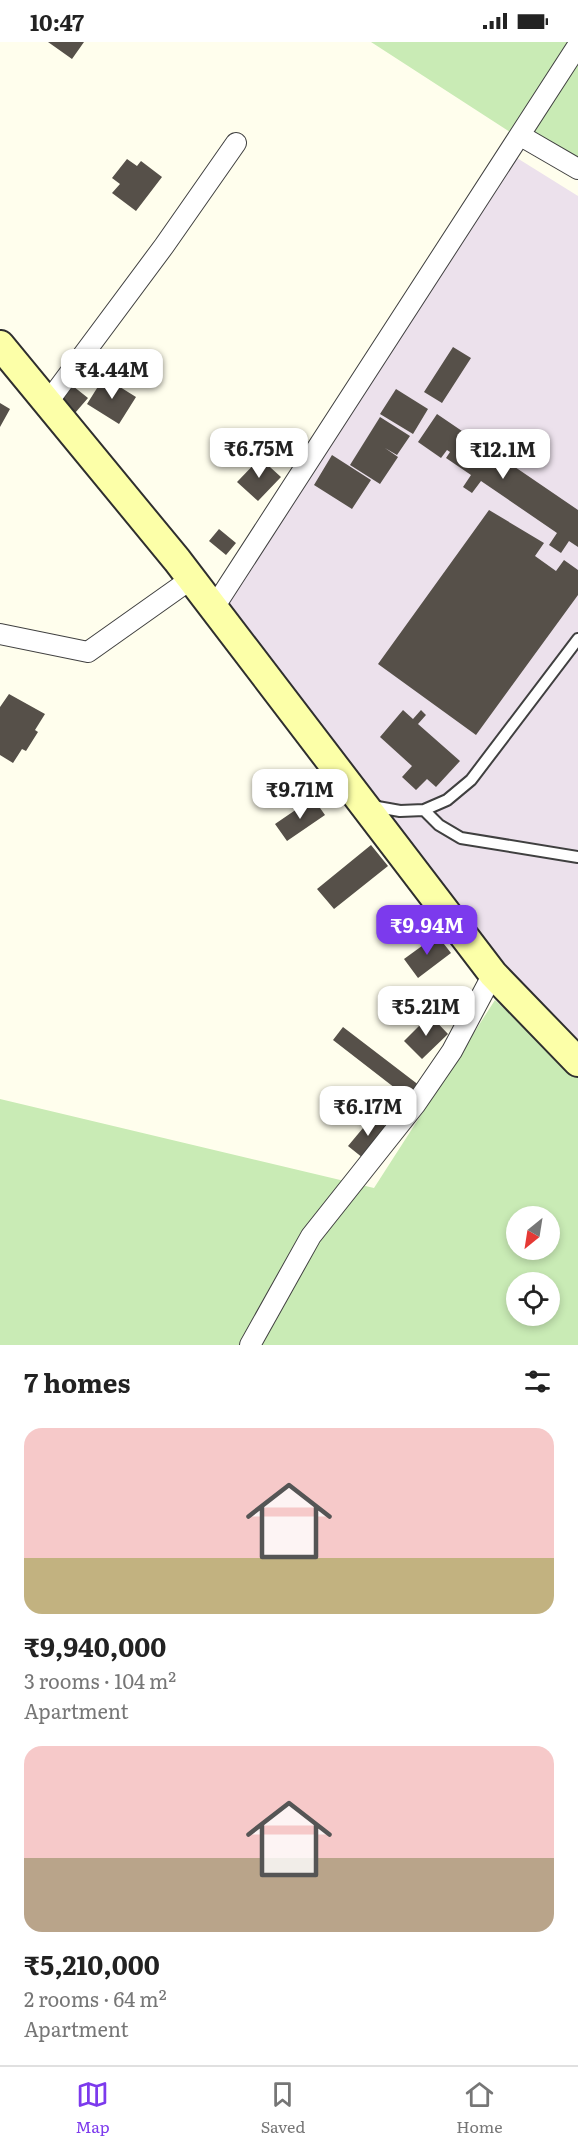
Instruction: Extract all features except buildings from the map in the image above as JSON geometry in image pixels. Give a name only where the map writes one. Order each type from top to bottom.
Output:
[{"type":"street","points":[[213,609],[578,45]]},
{"type":"street","points":[[521,136],[578,169]]},
{"type":"street","points":[[48,402],[164,246],[236,142]]},
{"type":"street","points":[[0,345],[191,579],[493,974],[578,1062]]},
{"type":"street","points":[[0,634],[88,652],[191,579]]},
{"type":"street","points":[[250,1345],[311,1236],[415,1105],[452,1051],[493,974]]},
{"type":"lane","points":[[363,804],[400,811],[424,810],[447,800],[471,780],[578,639]]},
{"type":"lane","points":[[424,810],[439,825],[461,838],[578,857]]},
{"type":"shaded area","points":[[517,158],[578,196],[578,1039],[501,965],[223,608]]},
{"type":"green space","points":[[371,42],[578,42],[578,176]]},
{"type":"green space","points":[[495,1000],[578,1078],[578,1345],[0,1345],[0,1099],[374,1188]]}]
